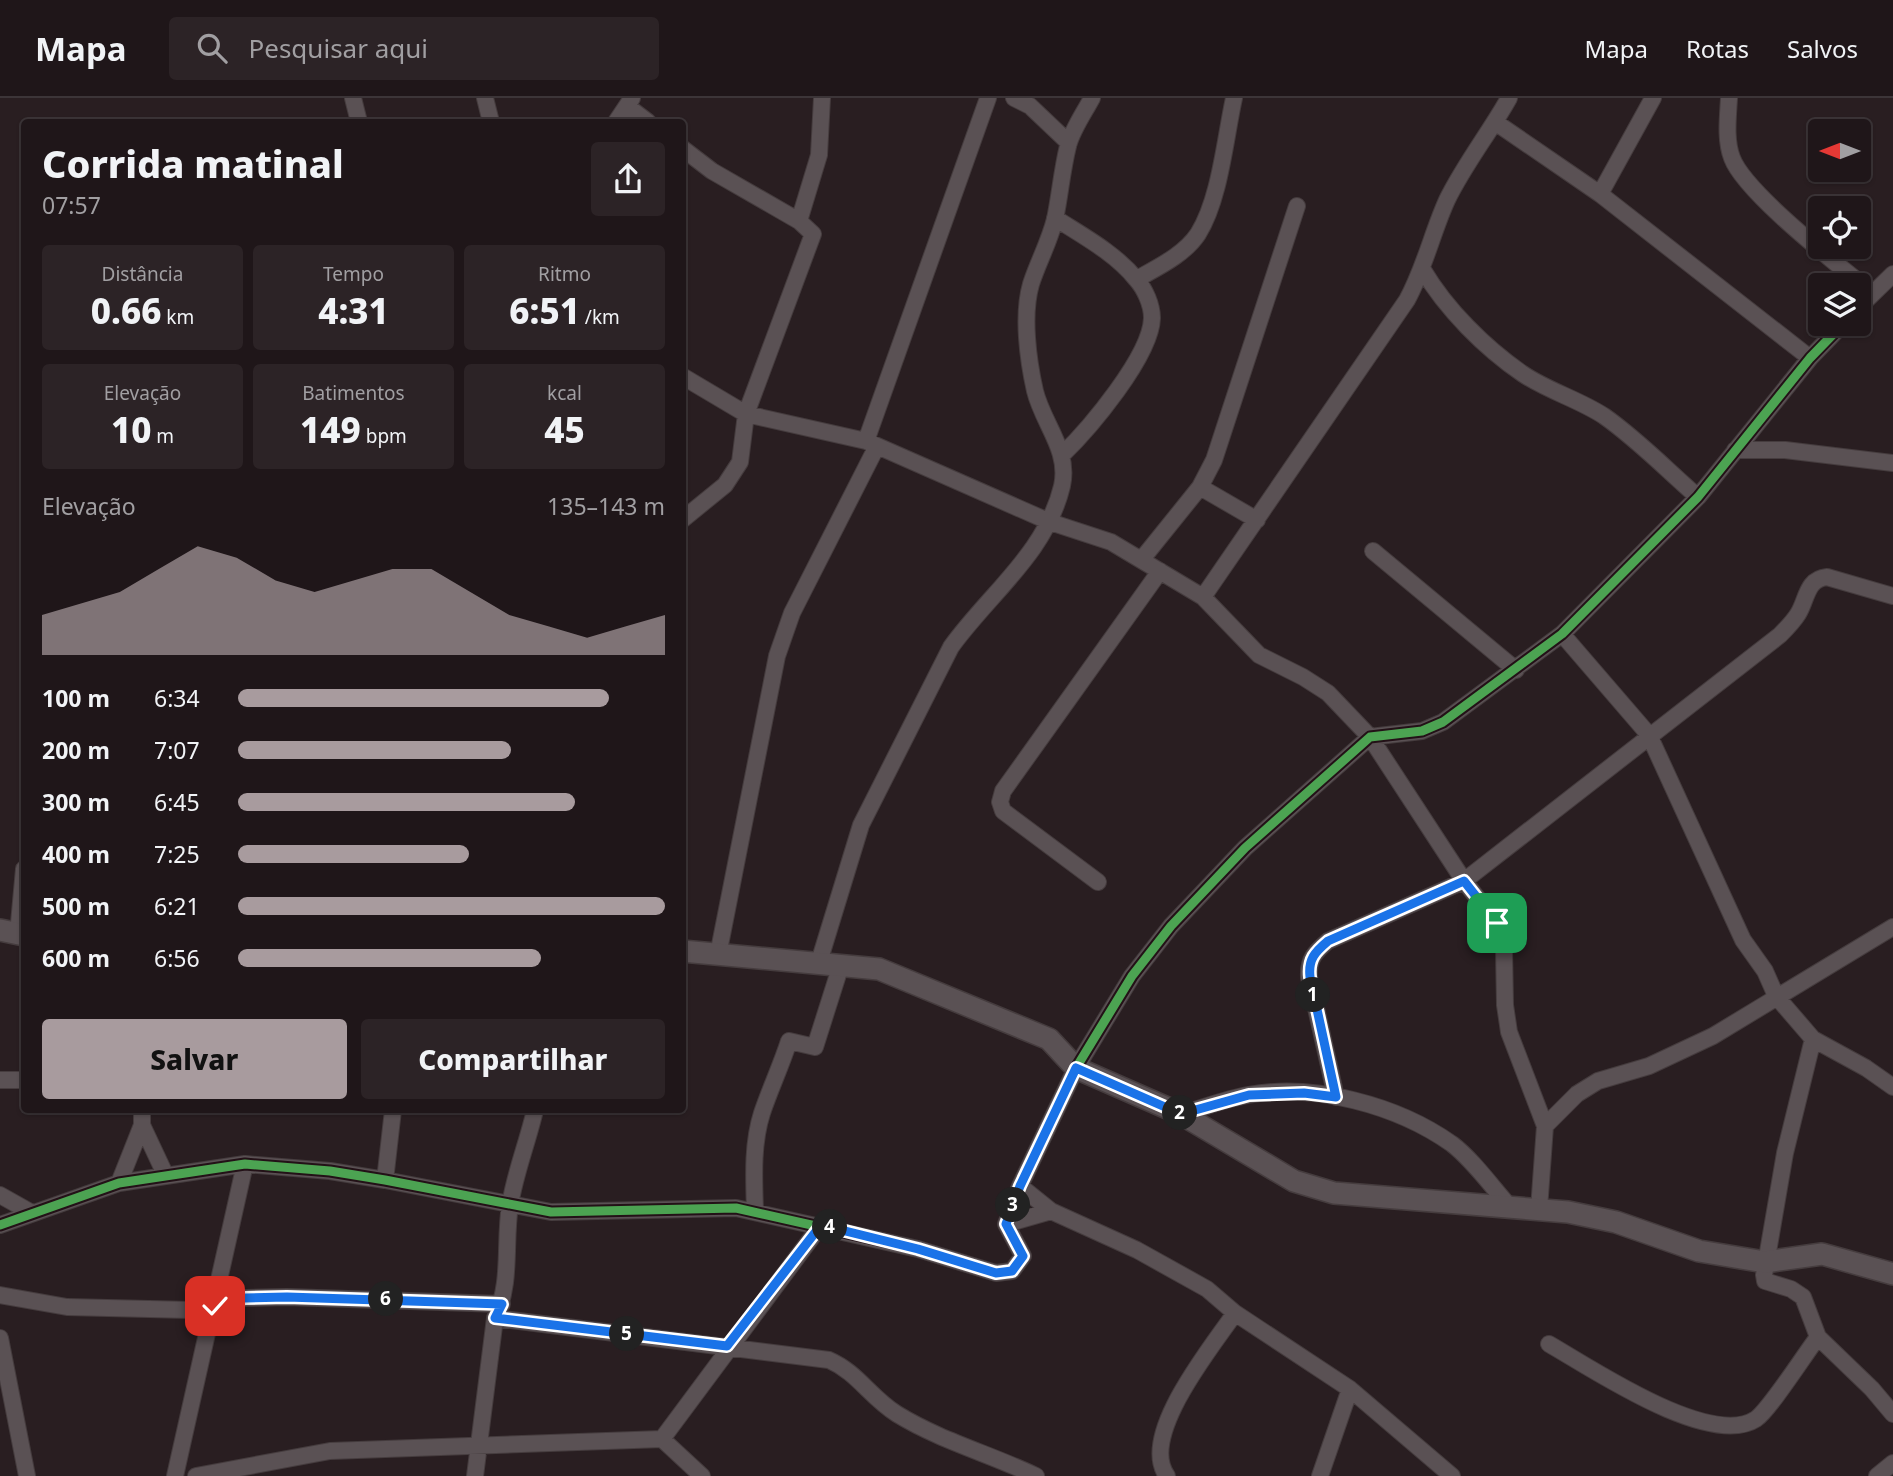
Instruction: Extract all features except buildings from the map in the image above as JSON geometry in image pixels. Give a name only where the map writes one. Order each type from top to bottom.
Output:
[{"type":"street","points":[[353,98],[358,119]]},
{"type":"street","points":[[485,98],[490,119]]},
{"type":"street","points":[[799,221],[819,155],[822,98]]},
{"type":"street","points":[[718,955],[777,656],[792,613],[872,444],[988,98]]},
{"type":"street","points":[[1014,98],[1030,106],[1069,143]]},
{"type":"street","points":[[819,962],[861,825],[951,647],[970,621],[1010,579],[1051,522],[1062,485],[1062,455],[1036,392],[1028,309],[1031,285],[1046,252],[1055,218],[1069,143],[1092,98]]},
{"type":"street","points":[[1137,279],[1173,258],[1197,236],[1211,206],[1234,98]]},
{"type":"street","points":[[1203,597],[1407,300],[1423,270],[1434,230],[1449,197],[1509,98]]},
{"type":"street","points":[[1600,194],[1653,98]]},
{"type":"street","points":[[1729,98],[1731,156],[1738,171],[1798,230],[1872,293],[1893,274]]},
{"type":"street","points":[[618,119],[630,102],[645,119]]},
{"type":"street","points":[[1495,122],[1600,194],[1810,358]]},
{"type":"street","points":[[686,151],[712,171],[799,221],[809,228],[812,239],[746,414],[740,462],[725,485],[686,517]]},
{"type":"street","points":[[1142,559],[1200,487],[1224,437],[1297,206]]},
{"type":"street","points":[[1055,218],[1107,252],[1137,279],[1149,300],[1152,318],[1148,335],[1107,405],[1087,431],[1062,455]]},
{"type":"street","points":[[1423,270],[1440,298],[1524,374],[1576,399],[1606,418],[1698,497]]},
{"type":"street","points":[[1407,300],[1440,298]]},
{"type":"street","points":[[0,1224],[119,1183],[164,1174],[245,1164],[330,1171],[551,1212],[736,1208],[918,1249],[996,1273],[1012,1271],[1023,1256],[1006,1224],[1020,1186],[1076,1068],[1132,976],[1171,926],[1245,848],[1370,737],[1422,731],[1443,722],[1562,634],[1698,497],[1810,358],[1831,336]]},
{"type":"street","points":[[686,378],[746,414],[872,444],[1051,522],[1111,542],[1203,597],[1259,655],[1328,693],[1370,737],[1464,881],[1497,923],[1504,950],[1505,1005],[1509,1032],[1545,1126],[1539,1209]]},
{"type":"street","points":[[1735,450],[1785,450],[1893,463]]},
{"type":"street","points":[[1200,487],[1256,520]]},
{"type":"street","points":[[1373,551],[1516,670]]},
{"type":"street","points":[[1098,882],[1003,811],[1000,802],[1003,791],[1160,571]]},
{"type":"street","points":[[1336,1097],[1308,965],[1315,952],[1328,941],[1464,881],[1780,635],[1799,613],[1812,583],[1818,578],[1826,577],[1893,596]]},
{"type":"street","points":[[1562,634],[1649,735],[1743,940],[1765,971],[1776,996],[1813,1039],[1866,1068],[1893,1087]]},
{"type":"street","points":[[14,933],[21,888]]},
{"type":"street","points":[[1545,1126],[1577,1094],[1598,1081],[1649,1066],[1713,1036],[1893,927]]},
{"type":"street","points":[[686,951],[879,969],[1049,1040],[1076,1068],[1181,1114],[1294,1181],[1334,1193],[1539,1209],[1616,1222],[1699,1251],[1765,1262],[1822,1254],[1893,1274]]},
{"type":"street","points":[[755,1211],[754,1167],[762,1114],[777,1082],[789,1041],[815,1047],[841,965]]},
{"type":"street","points":[[1813,1039],[1785,1153],[1765,1262],[1765,1281],[1791,1289],[1802,1297],[1818,1337],[1872,1389],[1893,1414]]},
{"type":"street","points":[[0,1080],[21,1080]]},
{"type":"street","points":[[1181,1114],[1249,1095],[1304,1093],[1336,1097],[1410,1121],[1453,1145],[1510,1207]]},
{"type":"street","points":[[386,1180],[393,1113]]},
{"type":"street","points":[[475,1476],[510,1205],[534,1113]]},
{"type":"street","points":[[142,1117],[164,1174]]},
{"type":"street","points":[[119,1183],[142,1117]]},
{"type":"street","points":[[175,1476],[195,1380],[215,1306],[223,1251],[245,1164]]},
{"type":"street","points":[[1020,1186],[1051,1211],[1137,1250],[1207,1289],[1235,1313],[1350,1389],[1452,1476]]},
{"type":"street","points":[[0,1195],[32,1213]]},
{"type":"street","points":[[1006,1224],[1051,1211]]},
{"type":"street","points":[[662,1439],[727,1346],[821,1225]]},
{"type":"street","points":[[0,1295],[67,1307],[190,1310],[245,1298],[287,1297],[498,1311],[829,1360],[852,1373],[874,1398],[931,1434],[1037,1476]]},
{"type":"street","points":[[1167,1476],[1160,1454],[1160,1435],[1179,1398],[1235,1313]]},
{"type":"street","points":[[1549,1344],[1680,1415],[1740,1427],[1758,1418],[1818,1337]]},
{"type":"street","points":[[0,1338],[27,1476]]},
{"type":"street","points":[[1320,1476],[1350,1389]]},
{"type":"street","points":[[196,1476],[330,1451],[662,1439],[702,1476]]},
{"type":"street","points":[[1877,1476],[1893,1463]]},
{"type":"cycle path","points":[[0,1225],[119,1183],[245,1164],[330,1171],[551,1212],[736,1208],[918,1249],[996,1273],[1012,1271],[1023,1256],[1006,1224],[1020,1186],[1076,1068],[1132,976],[1171,926],[1245,848],[1370,737],[1422,731],[1443,722],[1562,634],[1698,497],[1810,358],[1831,336]]},
{"type":"route","points":[[215,1306],[245,1298],[287,1297],[502,1304],[495,1318],[727,1346],[821,1225],[918,1249],[996,1273],[1012,1271],[1023,1256],[1006,1224],[1020,1186],[1076,1068],[1181,1114],[1249,1095],[1304,1093],[1336,1097],[1308,965],[1315,952],[1328,941],[1464,881],[1497,923]]}]
